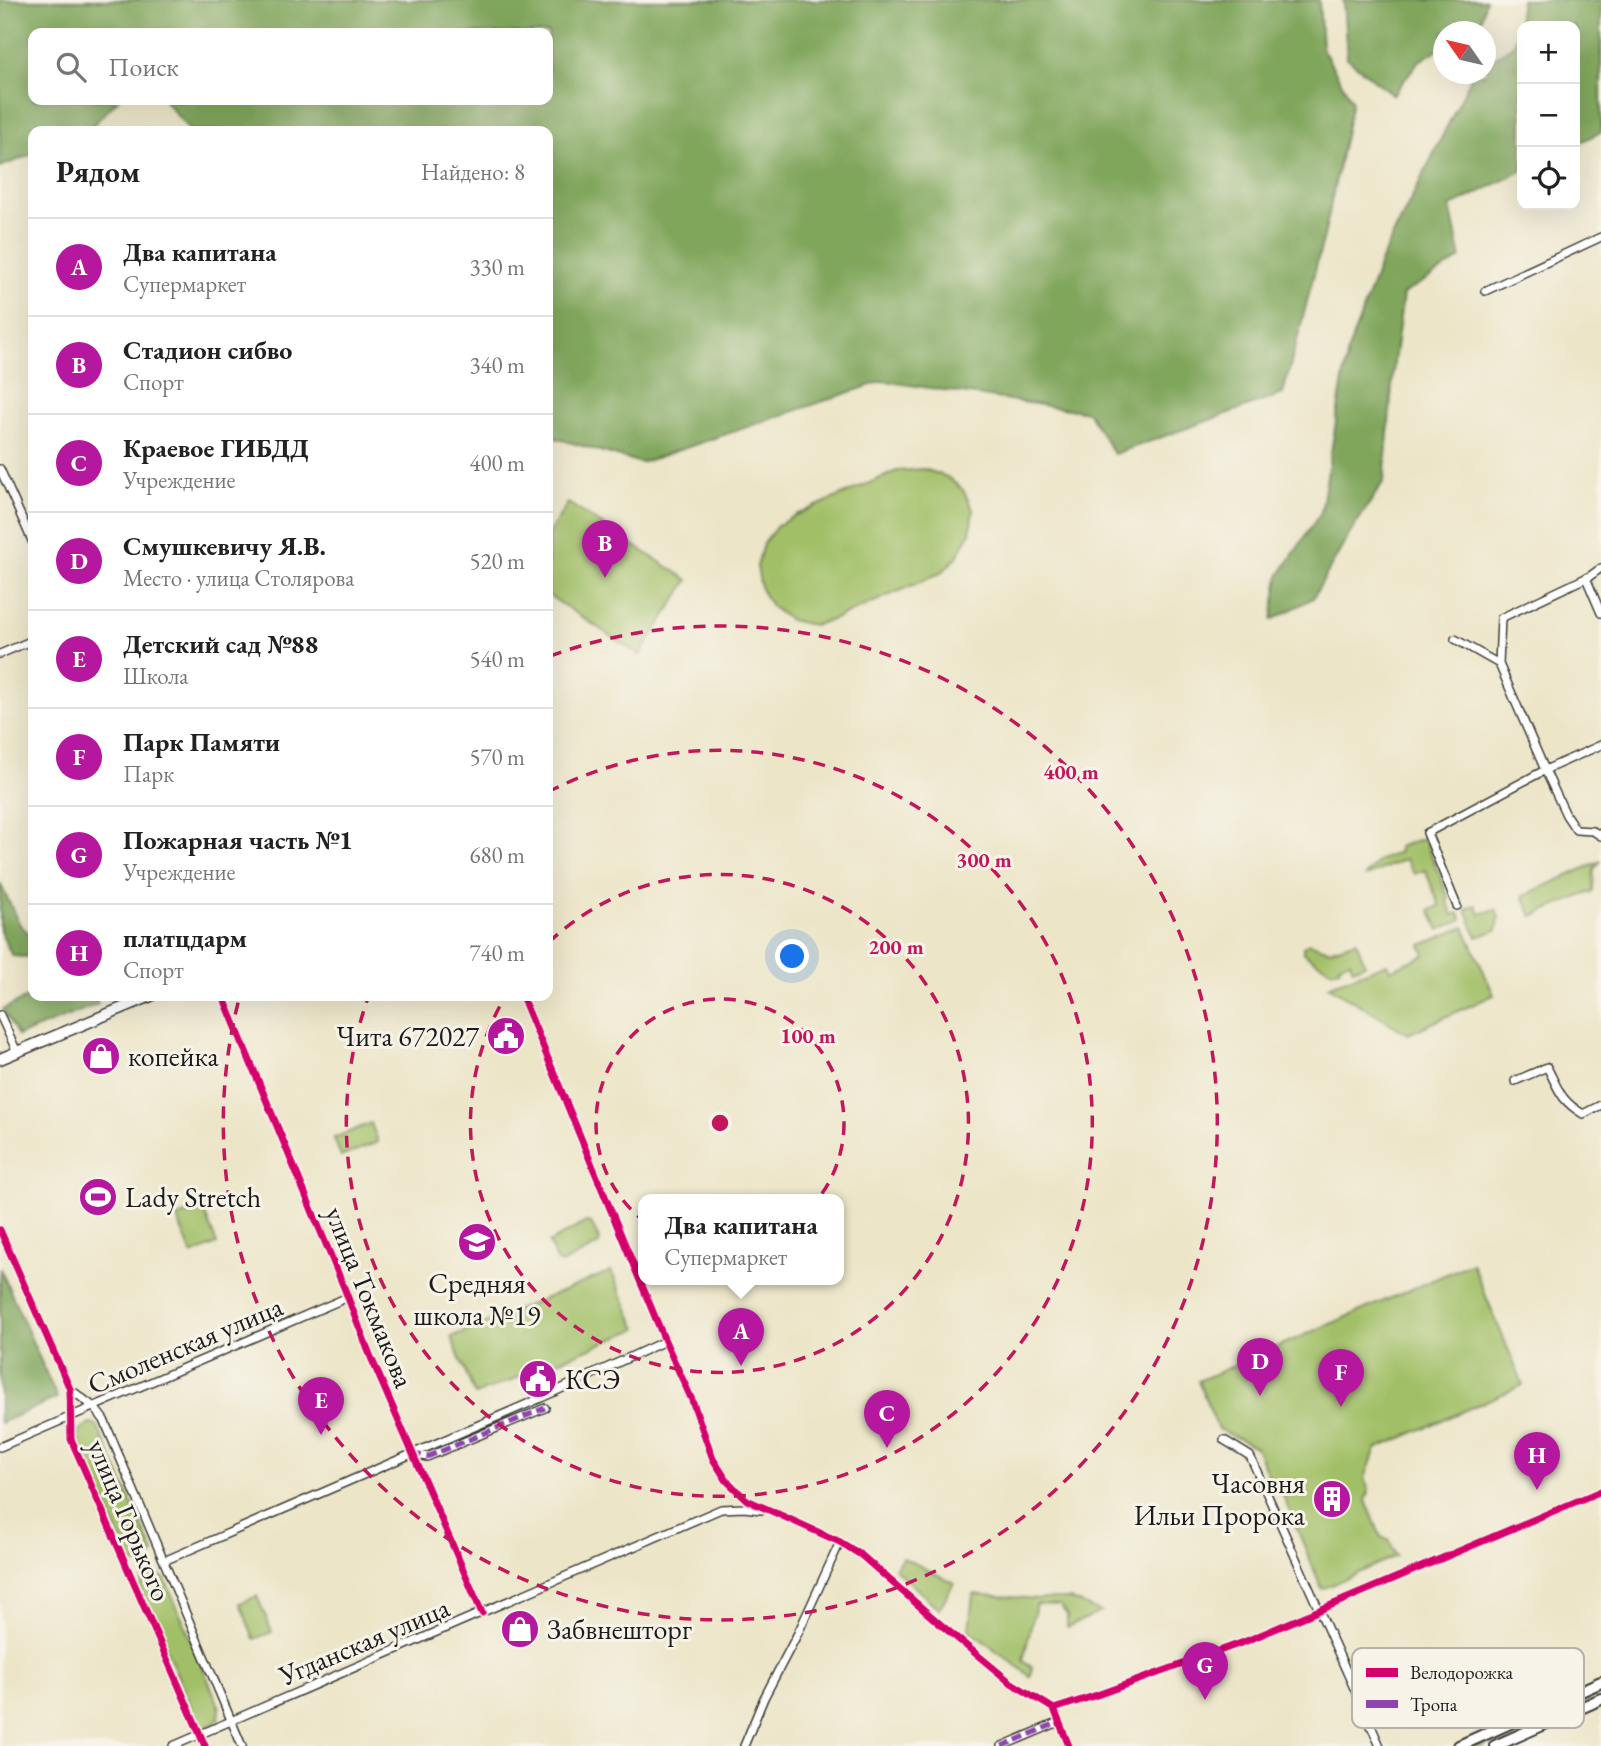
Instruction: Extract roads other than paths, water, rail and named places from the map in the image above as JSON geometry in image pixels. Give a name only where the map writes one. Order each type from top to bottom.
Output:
[{"type":"main road","points":[[1584,1690],[1601,1682]]},
{"type":"main road","points":[[1584,1707],[1601,1699]]},
{"type":"main road","points":[[1458,1746],[1498,1728]]},
{"type":"main road","points":[[1495,1746],[1536,1728]]},
{"type":"street","points":[[1485,291],[1601,237]]},
{"type":"street","points":[[0,469],[28,532]]},
{"type":"street","points":[[1601,568],[1586,578],[1501,618],[1499,664],[1566,815],[1576,830],[1593,831],[1601,836]]},
{"type":"street","points":[[1586,578],[1601,613]]},
{"type":"street","points":[[1455,639],[1499,664]]},
{"type":"street","points":[[0,654],[28,642]]},
{"type":"street","points":[[1457,906],[1427,833],[1545,770],[1601,745]]},
{"type":"street","points":[[0,1059],[138,1001]]},
{"type":"street","name":"улица Токмакова","points":[[225,1001],[412,1453],[482,1613]]},
{"type":"street","points":[[524,1001],[638,1276]]},
{"type":"street","points":[[0,1015],[17,1052]]},
{"type":"street","points":[[1515,1081],[1547,1068],[1564,1101],[1573,1108],[1583,1114],[1601,1105]]},
{"type":"street","name":"улица Горького","points":[[0,1230],[70,1389],[71,1438],[205,1746]]},
{"type":"street","points":[[642,1285],[692,1400],[713,1459],[736,1492],[747,1500],[840,1542],[861,1555],[1010,1682],[1054,1709],[1069,1746]]},
{"type":"street","name":"Смоленская улица","points":[[0,1447],[348,1297]]},
{"type":"street","points":[[164,1562],[541,1398],[665,1341]]},
{"type":"street","name":"улица Горького","points":[[70,1389],[94,1407],[104,1420],[242,1746]]},
{"type":"street","points":[[412,1453],[427,1457],[545,1408]]},
{"type":"street","points":[[1224,1440],[1250,1456],[1352,1681]]},
{"type":"street","points":[[1054,1709],[1244,1642],[1601,1491]]},
{"type":"street","name":"Угданская улица","points":[[173,1746],[721,1509],[744,1507],[769,1511]]},
{"type":"street","points":[[744,1746],[764,1698],[840,1542]]},
{"type":"street","points":[[1002,1746],[1059,1722]]},
{"type":"street","points":[[1372,1728],[1380,1746]]},
{"type":"place","name":"Стадион сибво","points":[[605,578]]},
{"type":"place","name":"Чита 672027","points":[[506,1036]]},
{"type":"place","name":"копейка","points":[[101,1056]]},
{"type":"place","name":"Lady Stretch","points":[[98,1197]]},
{"type":"place","name":"Средняя школа №19","points":[[477,1242]]},
{"type":"place","name":"Два капитана","points":[[741,1366]]},
{"type":"place","name":"КСЭ","points":[[538,1379]]},
{"type":"place","name":"Смушкевичу Я.В.","points":[[1260,1396]]},
{"type":"place","name":"Парк Памяти","points":[[1341,1407]]},
{"type":"place","name":"Детский сад №88","points":[[321,1435]]},
{"type":"place","name":"Краевое ГИБДД","points":[[887,1448]]},
{"type":"place","name":"платцдарм","points":[[1537,1490]]},
{"type":"place","name":"Часовня Ильи Пророка","points":[[1332,1499]]},
{"type":"place","name":"Забвнешторг","points":[[520,1629]]},
{"type":"place","name":"Пожарная часть №1","points":[[1205,1700]]}]
